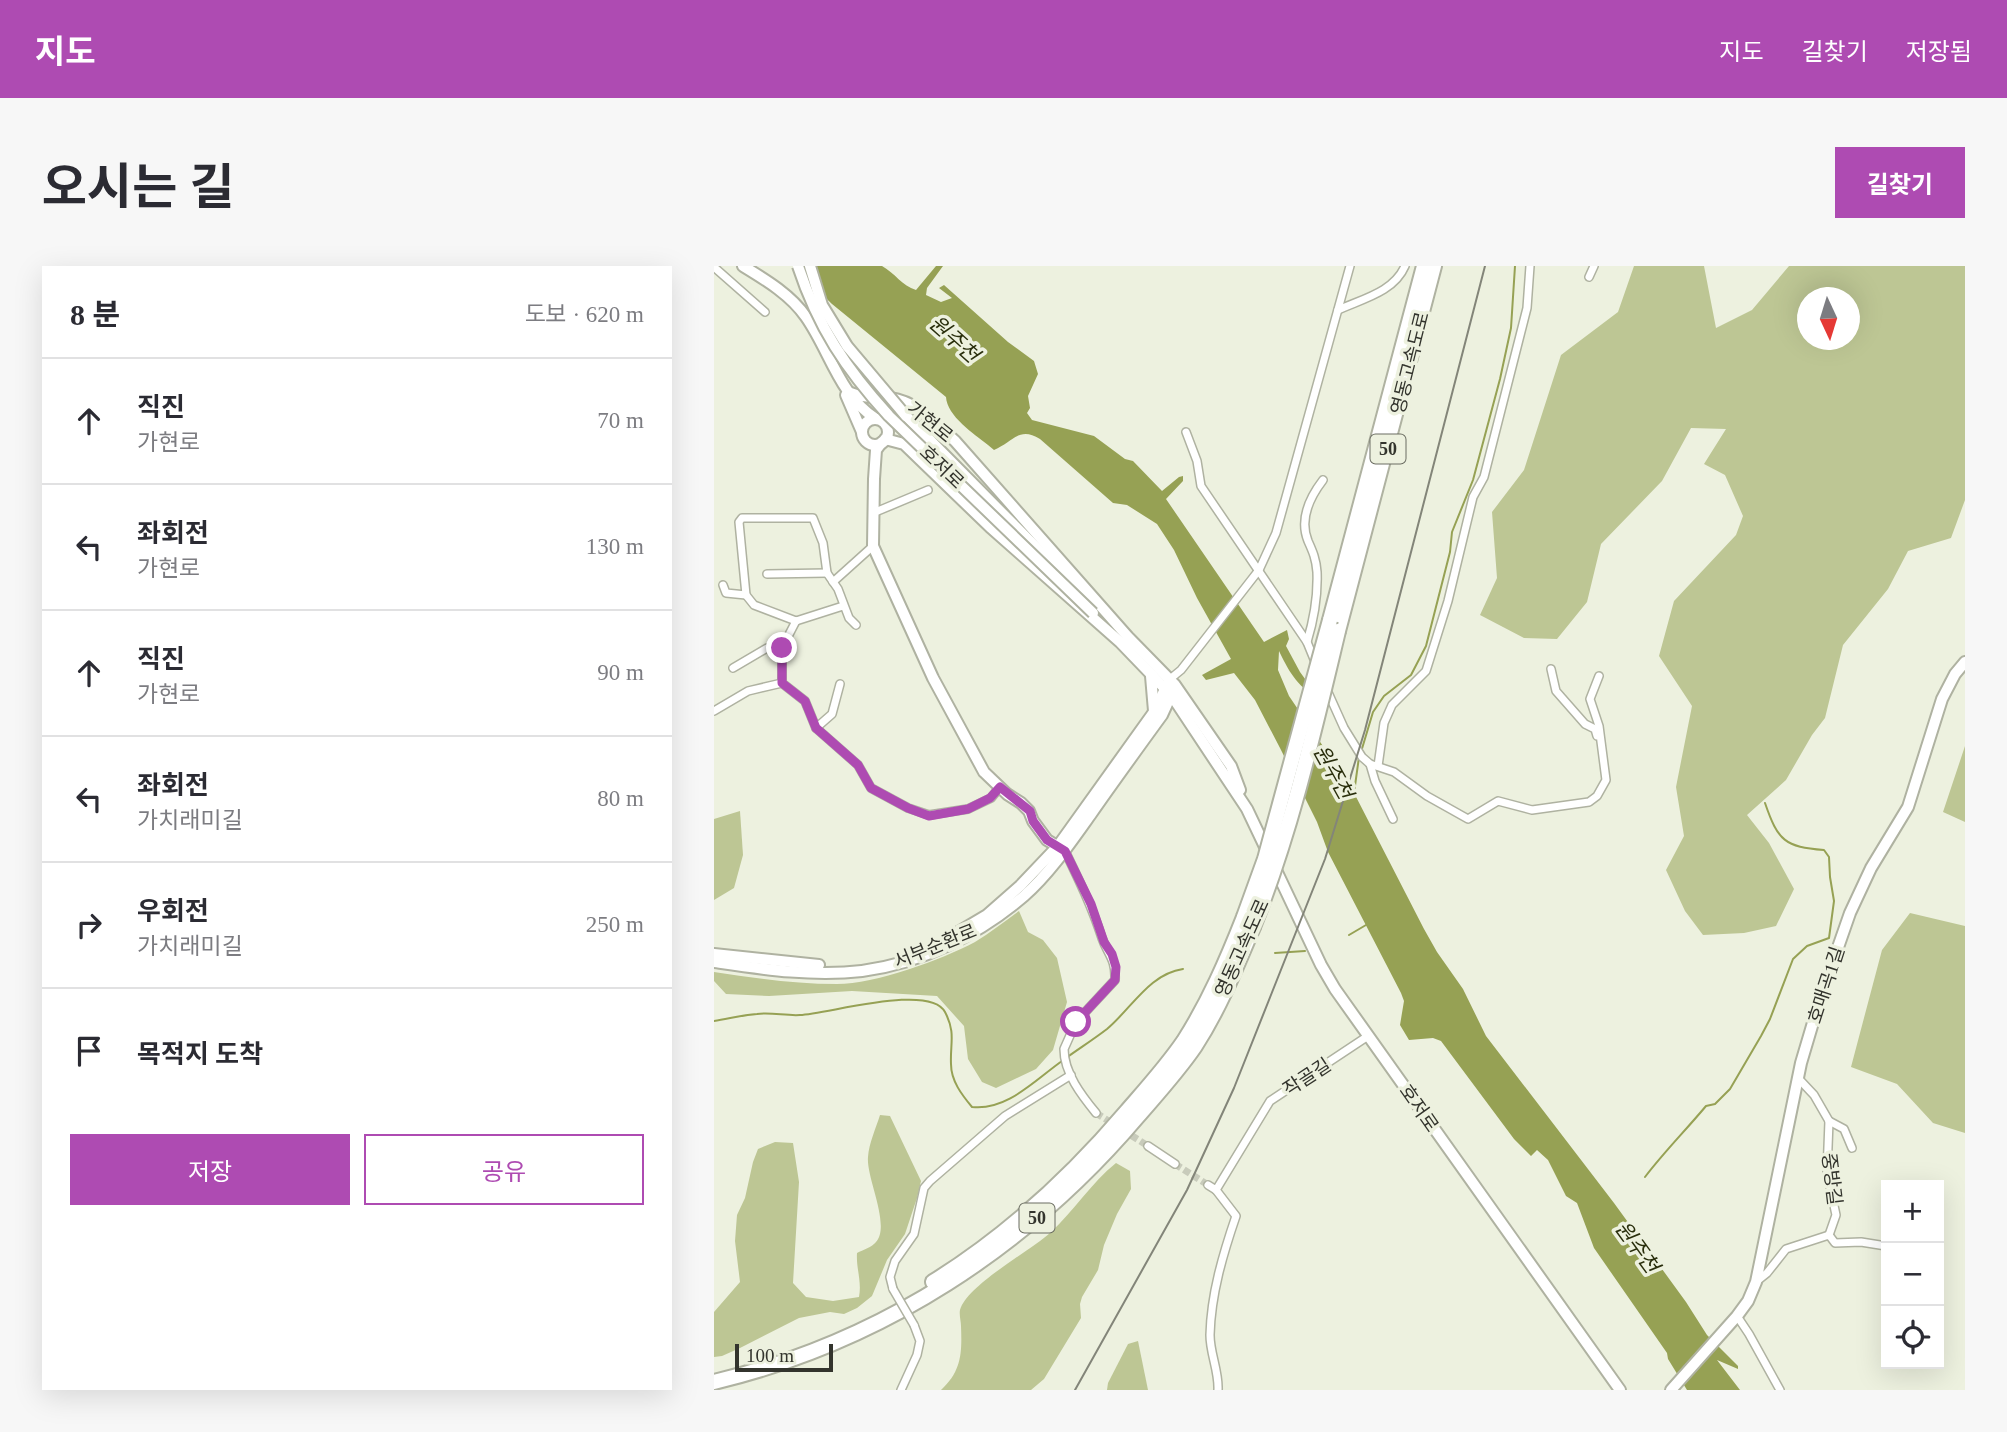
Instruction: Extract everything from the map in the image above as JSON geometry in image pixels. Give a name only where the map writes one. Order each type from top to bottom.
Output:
[{"type":"highway","name":"영동고속도로","points":[[714,1374],[780,1355],[850,1327],[972,1257],[1067,1178],[1184,1041],[1266,894],[1293,806],[1396,368],[1424,266]]},
{"type":"highway","name":"영동고속도로","points":[[1334,625],[1415,345],[1434,266]]},
{"type":"highway","points":[[1415,345],[1443,266]]},
{"type":"highway","points":[[1396,368],[1416,273]]},
{"type":"highway","name":"영동고속도로","points":[[714,1382],[782,1364],[861,1332],[959,1277],[1021,1232],[1077,1182],[1125,1132],[1195,1046],[1228,985],[1249,922]]},
{"type":"street","points":[[743,266],[771,283],[806,317],[839,379],[864,436],[874,479]]},
{"type":"street","name":"호저로","points":[[798,266],[805,288],[831,342],[860,384],[889,416],[1098,614]]},
{"type":"street","name":"호저로","points":[[810,266],[822,305],[861,364],[906,416],[1171,688],[1231,766],[1247,809],[1321,965],[1368,1036],[1620,1390]]},
{"type":"street","points":[[1171,688],[1181,670],[1259,570],[1276,533],[1350,266]]},
{"type":"street","points":[[1338,310],[1389,287],[1401,276],[1405,266]]},
{"type":"street","points":[[1393,819],[1375,781],[1374,765],[1384,723],[1392,705],[1426,671],[1437,640],[1462,537],[1473,497],[1484,477],[1527,308],[1530,266]]},
{"type":"street","points":[[1589,277],[1594,266]]},
{"type":"street","points":[[714,267],[765,312]]},
{"type":"street","points":[[839,379],[858,404],[887,428],[883,441],[876,450],[873,546],[933,678],[984,772],[1030,811],[1033,821],[1047,840],[1061,848],[1087,894],[1104,942],[1112,954],[1116,967],[1115,980],[1076,1022],[1063,1054],[1083,1097],[1096,1114]]},
{"type":"street","name":"가현로","points":[[851,393],[865,398],[886,397],[906,401],[927,415],[955,441],[1098,614]]},
{"type":"street","points":[[864,436],[865,424],[876,419]]},
{"type":"street","points":[[1186,432],[1197,461],[1201,486],[1307,642],[1344,728],[1362,757],[1374,765],[1394,772],[1427,796],[1468,818],[1497,801],[1532,810],[1589,802],[1597,796],[1606,780],[1599,726],[1590,699],[1599,676]]},
{"type":"street","points":[[864,436],[873,444],[883,441],[904,444],[990,527],[1098,614]]},
{"type":"street","points":[[1307,642],[1315,615],[1317,571],[1315,554],[1307,538],[1306,513],[1312,494],[1323,480]]},
{"type":"street","points":[[873,513],[928,490]]},
{"type":"street","points":[[844,606],[796,621],[754,606],[746,595],[739,522],[742,518],[813,518],[823,543],[827,573],[838,589],[849,618],[856,625]]},
{"type":"street","points":[[833,582],[873,546]]},
{"type":"street","points":[[767,575],[827,573]]},
{"type":"street","points":[[723,585],[726,593],[746,595]]},
{"type":"street","points":[[782,683],[782,648],[796,621]]},
{"type":"street","name":"호저로","points":[[1124,640],[1152,676],[1171,688],[1188,720],[1247,809]]},
{"type":"street","points":[[733,668],[767,648],[782,648]]},
{"type":"street","name":"호매곡1길","points":[[1671,1390],[1734,1319],[1748,1301],[1756,1282],[1797,1078],[1820,999],[1850,913],[1871,868],[1908,807],[1942,699],[1955,674],[1965,662]]},
{"type":"street","points":[[1551,669],[1556,691],[1585,724],[1595,729],[1600,744]]},
{"type":"street","points":[[1152,676],[1158,713],[1175,714],[1188,720]]},
{"type":"street","points":[[782,683],[805,701],[816,728],[858,765],[871,788],[908,808],[929,816],[968,809],[990,798],[1000,787]]},
{"type":"street","points":[[714,711],[748,691],[782,683]]},
{"type":"street","points":[[816,728],[832,714],[840,684]]},
{"type":"street","name":"서부순환로","points":[[714,962],[765,969],[860,971],[902,962],[947,945],[991,922],[1026,894],[1158,713],[1171,688]]},
{"type":"street","name":"서부순환로","points":[[714,954],[820,965],[865,963],[897,957],[940,942],[987,915],[1061,848]]},
{"type":"street","name":"작골길","points":[[1216,1190],[1270,1101],[1368,1036]]},
{"type":"street","points":[[901,1390],[920,1341],[893,1289],[890,1277],[895,1261],[914,1234],[924,1188],[1005,1116],[1069,1071]]},
{"type":"street","name":"중방길","points":[[1797,1078],[1814,1095],[1829,1121],[1844,1129],[1852,1148]]},
{"type":"street","name":"중방길","points":[[1829,1121],[1827,1173],[1836,1215],[1829,1236]]},
{"type":"street","points":[[1148,1146],[1175,1164]]},
{"type":"street","points":[[1208,1185],[1216,1190],[1236,1216],[1225,1249],[1212,1310],[1210,1336],[1218,1390]]},
{"type":"street","points":[[1756,1282],[1786,1249],[1829,1236],[1835,1243],[1861,1242],[1881,1245]]},
{"type":"street","points":[[1734,1319],[1749,1334],[1780,1390]]},
{"type":"shaded area","points":[[1634,266],[1704,266],[1716,328],[1752,310],[1789,266],[1965,266],[1965,500],[1951,538],[1908,551],[1888,589],[1843,645],[1825,718],[1786,780],[1747,815],[1769,843],[1794,889],[1776,926],[1744,933],[1703,935],[1685,911],[1666,870],[1684,836],[1676,787],[1692,706],[1659,656],[1674,601],[1736,535],[1743,516],[1725,475],[1704,464],[1726,429],[1691,428],[1662,481],[1601,544],[1587,602],[1557,639],[1524,638],[1480,615],[1497,578],[1492,512],[1524,470],[1561,355],[1618,312]]},
{"type":"shaded area","points":[[1965,746],[1965,822],[1943,812]]},
{"type":"shaded area","points":[[740,811],[743,855],[734,888],[714,900],[714,819]]},
{"type":"shaded area","points":[[1019,911],[1028,932],[1043,940],[1057,958],[1067,1002],[1053,1050],[1036,1069],[996,1088],[982,1082],[968,1059],[964,1026],[937,996],[852,991],[769,996],[726,994],[714,981],[714,972],[806,983],[837,984],[870,980],[908,970],[961,949]]},
{"type":"shaded area","points":[[1910,913],[1965,926],[1965,1133],[1933,1123],[1897,1084],[1851,1067],[1882,950]]},
{"type":"shaded area","points":[[880,1115],[890,1116],[921,1181],[905,1234],[887,1260],[872,1296],[844,1314],[830,1312],[799,1318],[740,1348],[714,1357],[714,1312],[740,1282],[735,1241],[737,1215],[745,1198],[758,1149],[775,1142],[793,1143],[799,1182],[793,1283],[806,1297],[833,1301],[859,1297],[857,1253],[874,1244],[880,1234],[880,1213],[868,1157]]},
{"type":"shaded area","points":[[1116,1163],[1130,1171],[1131,1189],[1104,1245],[1098,1270],[1082,1297],[1081,1318],[1044,1379],[1031,1390],[941,1390],[953,1376],[959,1361],[960,1312],[965,1300],[986,1279],[1050,1233]]},
{"type":"shaded area","points":[[1138,1341],[1148,1390],[1107,1390],[1128,1344]]},
{"type":"water","name":"원주천","points":[[798,266],[882,266],[916,290],[936,266],[943,266],[927,288],[926,295],[941,302],[952,298],[939,288],[944,285],[1008,342],[1034,361],[1038,374],[1028,396],[1030,408],[1027,413],[1032,420],[1094,436],[1125,459],[1133,461],[1162,491],[1183,476],[1183,481],[1166,499],[1264,642],[1287,630],[1289,639],[1286,646],[1300,672],[1321,701],[1296,680],[1279,651],[1278,670],[1289,696],[1352,789],[1424,929],[1463,989],[1486,1036],[1614,1203],[1707,1335],[1738,1366],[1738,1369],[1717,1360],[1740,1390],[1687,1390],[1667,1353],[1594,1248],[1577,1203],[1566,1196],[1548,1160],[1537,1150],[1531,1156],[1514,1139],[1441,1041],[1433,1038],[1409,1040],[1400,1025],[1404,1001],[1401,993],[1328,852],[1317,822],[1255,700],[1234,673],[1206,680],[1202,675],[1231,659],[1174,550],[1157,524],[1127,505],[1113,503],[1033,435],[1021,435],[994,450],[956,418],[946,397],[832,304],[804,277]]},
{"type":"waterway","points":[[1361,752],[1373,712],[1384,696],[1411,675],[1426,646],[1450,552],[1452,532],[1473,480],[1500,379],[1511,328],[1515,266]]},
{"type":"waterway","name":"원주천","points":[[1354,793],[1359,757]]},
{"type":"waterway","points":[[1645,1177],[1706,1106],[1715,1104],[1730,1089],[1770,1019],[1793,959],[1807,946],[1829,938],[1834,901],[1829,857],[1824,850],[1800,847],[1785,840],[1774,826],[1765,803]]},
{"type":"waterway","points":[[1349,935],[1366,925]]},
{"type":"waterway","points":[[1275,953],[1305,951]]},
{"type":"waterway","points":[[1066,1058],[1107,1029],[1160,978],[1183,969]]},
{"type":"waterway","points":[[714,1021],[746,1015],[800,1015],[900,1000],[920,1000],[936,1004],[945,1012],[950,1026],[951,1064],[955,1082],[972,1107],[985,1107],[1009,1099],[1062,1061]]},
{"type":"tunnel","points":[[1096,1113],[1148,1146]]},
{"type":"tunnel","points":[[1175,1164],[1208,1185]]},
{"type":"railway","points":[[1075,1390],[1187,1190],[1234,1088],[1325,859],[1365,730],[1485,266]]},
{"type":"route","points":[[782,648],[782,683],[805,701],[816,728],[858,765],[871,788],[929,816],[968,809],[990,798],[1000,787],[1030,811],[1033,821],[1047,840],[1065,851],[1091,904],[1116,967],[1115,980],[1076,1022]]}]
